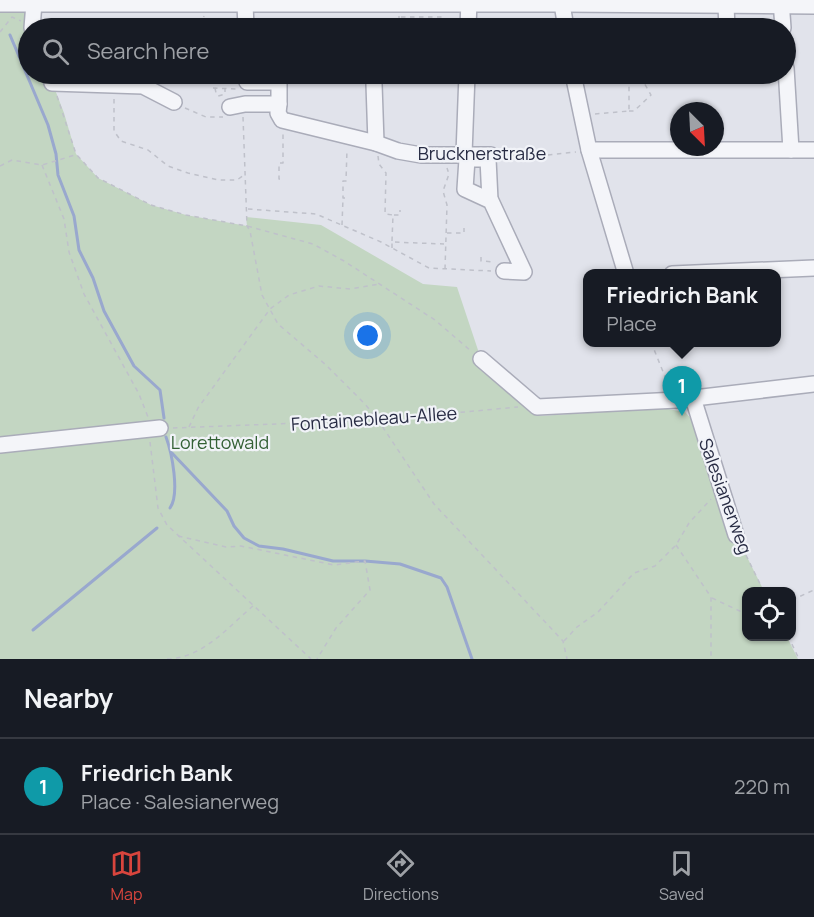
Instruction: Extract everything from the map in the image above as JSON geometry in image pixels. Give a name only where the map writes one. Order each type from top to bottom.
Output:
[{"type":"street","points":[[0,4],[17,2],[245,4],[468,2],[726,6],[781,3],[814,6]]},
{"type":"street","points":[[468,2],[468,18]]},
{"type":"street","points":[[32,18],[34,3]]},
{"type":"street","points":[[781,3],[782,18]]},
{"type":"street","points":[[245,4],[246,18]]},
{"type":"street","points":[[562,4],[564,18]]},
{"type":"street","points":[[726,6],[727,18]]},
{"type":"street","points":[[98,84],[143,86],[174,102]]},
{"type":"street","points":[[245,84],[235,111],[279,104]]},
{"type":"street","points":[[279,84],[278,113],[282,120]]},
{"type":"street","points":[[374,84],[376,143]]},
{"type":"street","points":[[467,84],[465,189],[490,200]]},
{"type":"street","points":[[575,84],[589,150],[625,269]]},
{"type":"street","points":[[787,84],[791,150]]},
{"type":"street","name":"Brucknerstraße","points":[[282,120],[421,155],[491,155]]},
{"type":"street","points":[[589,150],[814,150]]},
{"type":"street","points":[[466,156],[488,159],[490,200],[524,272],[502,267]]},
{"type":"street","points":[[781,269],[814,268]]},
{"type":"street","points":[[481,359],[537,406],[677,400],[814,384]]},
{"type":"street","name":"Salesianerweg","points":[[693,398],[736,535]]},
{"type":"street","points":[[0,445],[161,428]]},
{"type":"path","points":[[0,32],[12,16],[18,19]]},
{"type":"path","points":[[52,84],[76,154],[98,178],[151,205],[186,215],[247,226],[313,244],[435,320],[481,359]]},
{"type":"path","points":[[225,88],[225,93],[218,96],[214,88],[225,88],[237,84]]},
{"type":"path","points":[[628,84],[629,111]]},
{"type":"path","points":[[581,114],[634,111],[651,94],[645,84]]},
{"type":"path","points":[[114,86],[114,131],[121,141],[148,150],[168,166],[188,173],[218,180],[237,180],[245,175]]},
{"type":"path","points":[[174,102],[206,117],[235,111],[245,175],[247,226],[250,231],[262,295],[278,324],[326,365],[378,420],[434,504],[563,641],[567,659]]},
{"type":"path","points":[[280,179],[279,163],[283,163],[282,120]]},
{"type":"path","points":[[342,226],[347,136]]},
{"type":"path","points":[[376,143],[379,164],[386,173],[385,214],[400,215],[400,210]]},
{"type":"path","name":"Brucknerstraße","points":[[491,155],[537,156],[589,150]]},
{"type":"path","points":[[0,166],[12,160],[42,165],[76,154]]},
{"type":"path","points":[[445,270],[447,205],[442,191],[449,174],[446,155]]},
{"type":"path","points":[[42,165],[64,219],[69,252],[84,294],[140,394],[149,418],[161,428],[158,508],[167,525],[311,659]]},
{"type":"path","points":[[247,209],[316,214],[381,242],[429,268],[445,270],[502,267]]},
{"type":"path","points":[[392,250],[393,215]]},
{"type":"path","points":[[446,233],[464,233],[464,228]]},
{"type":"path","points":[[392,242],[445,244]]},
{"type":"path","points":[[481,256],[481,261],[502,267]]},
{"type":"path","points":[[189,427],[198,408],[270,309],[289,295],[319,286],[350,289],[380,284]]},
{"type":"path","points":[[653,347],[677,400]]},
{"type":"path","name":"Fontainebleau-Allee","points":[[161,428],[378,420],[537,406]]},
{"type":"path","points":[[563,641],[577,627],[598,612],[634,573],[655,566],[676,545],[689,524],[720,489]]},
{"type":"path","name":"Salesianerweg","points":[[736,535],[762,587]]},
{"type":"path","points":[[178,536],[226,548],[241,546],[334,565],[365,561],[370,590],[336,628],[317,659]]},
{"type":"path","points":[[676,545],[711,597],[742,612]]},
{"type":"path","points":[[796,598],[814,590]]},
{"type":"path","points":[[711,597],[711,659]]},
{"type":"path","points":[[167,659],[183,658],[202,650],[253,606]]},
{"type":"path","points":[[790,641],[799,659]]},
{"type":"green space","name":"Lorettowald","points":[[0,0],[34,3],[30,18],[18,18],[18,84],[53,84],[76,154],[98,178],[151,205],[186,215],[247,226],[246,217],[321,225],[423,284],[457,287],[481,359],[537,407],[540,416],[662,408],[685,412],[695,423],[736,535],[762,587],[742,587],[742,641],[789,641],[798,659],[0,659]]},
{"type":"waterway","points":[[10,35],[18,54]]},
{"type":"waterway","points":[[31,84],[48,125],[56,154],[58,175],[74,216],[79,250],[93,278],[104,311],[134,366],[160,390],[164,418]]},
{"type":"waterway","points":[[166,437],[173,463],[175,484],[170,508]]},
{"type":"waterway","points":[[171,452],[227,511],[234,526],[244,538],[259,546],[283,549],[333,561],[400,564],[441,578],[447,587],[472,659]]},
{"type":"waterway","points":[[33,630],[157,528]]},
{"type":"place","name":"Friedrich Bank","points":[[682,416]]}]
